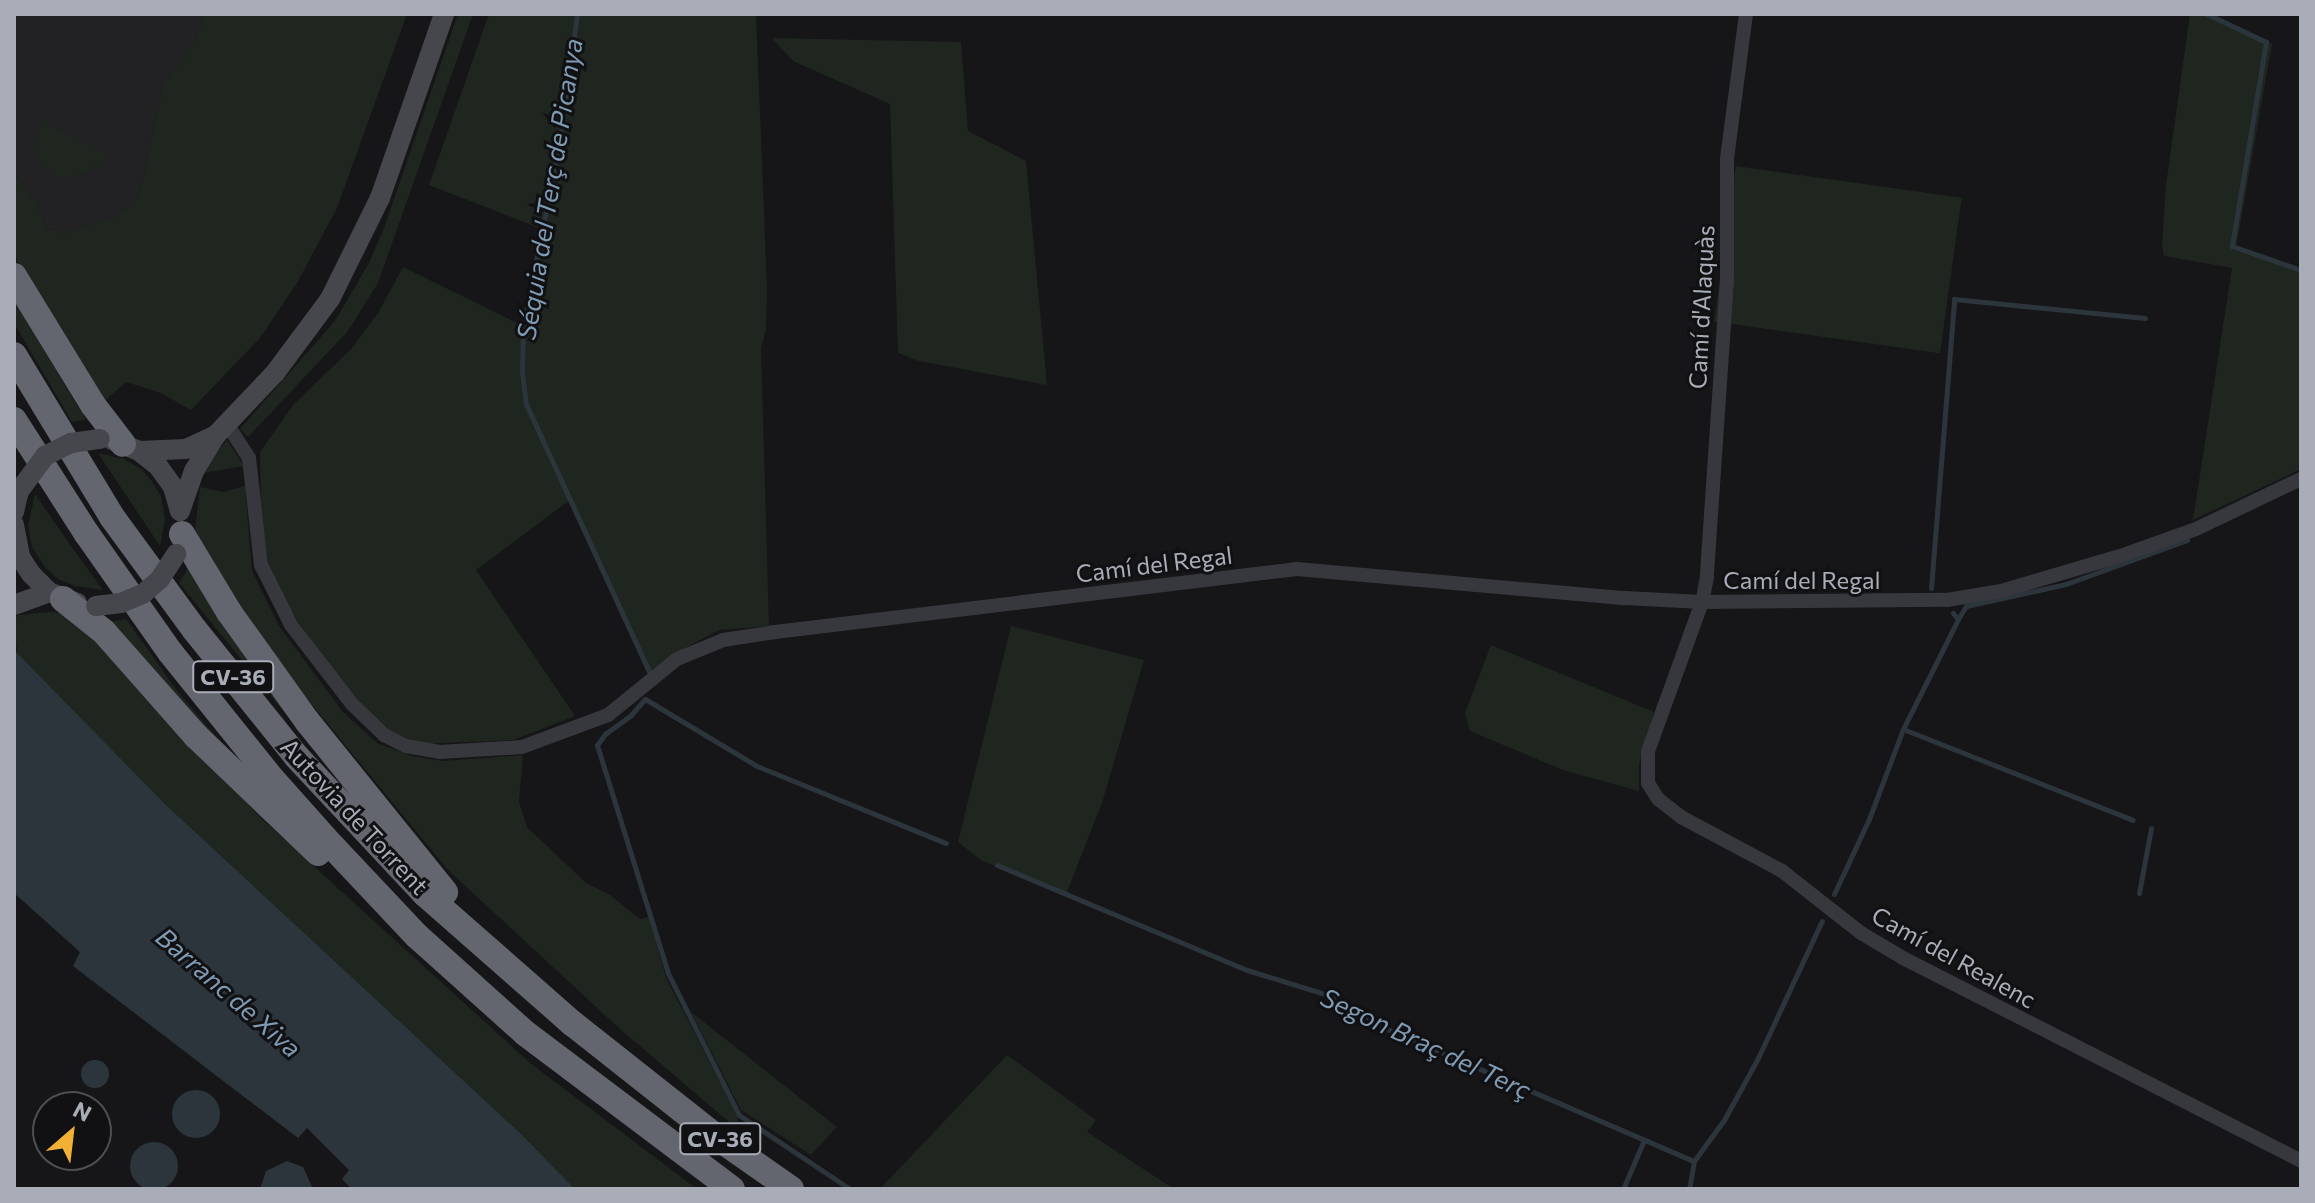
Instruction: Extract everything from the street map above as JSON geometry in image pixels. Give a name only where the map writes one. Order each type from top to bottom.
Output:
[{"type":"highway","points":[[14,276],[93,405],[121,444]]},
{"type":"highway","name":"Autovia de Torrent","points":[[14,355],[112,517],[194,629],[296,756],[425,894],[651,1087],[791,1189]]},
{"type":"highway","name":"Autovia de Torrent","points":[[14,420],[87,534],[170,652],[273,780],[417,936],[525,1033],[732,1189]]},
{"type":"highway","points":[[179,533],[229,612],[307,721],[501,959]]},
{"type":"highway","points":[[56,595],[104,632],[163,701],[229,768],[379,910],[417,936]]},
{"type":"main road","points":[[15,541],[31,574],[56,595],[96,606],[121,603],[144,593],[160,579],[179,533],[194,471],[222,429],[275,373],[330,299],[380,198],[444,14]]},
{"type":"main road","points":[[14,512],[19,491],[45,456],[71,443],[186,449],[222,429]]},
{"type":"main road","points":[[121,444],[166,476],[179,533]]},
{"type":"main road","points":[[14,605],[56,595]]},
{"type":"street","name":"Camí d'Alaquàs","points":[[1702,602],[1707,577],[1727,280],[1727,159],[1746,14]]},
{"type":"street","name":"Camí del Regal","points":[[222,429],[249,458],[261,565],[291,625],[352,704],[384,735],[406,746],[439,752],[522,747],[608,715],[677,659],[723,640],[1297,569],[1702,602],[1947,600],[2001,591],[2093,565],[2196,529],[2301,479]]},
{"type":"street","name":"Camí del Realenc","points":[[1702,602],[1648,751],[1648,783],[1658,799],[1681,817],[1782,871],[1861,933],[1903,958],[2301,1161]]},
{"type":"shaded area","points":[[14,14],[206,14],[189,51],[163,83],[142,185],[132,204],[115,216],[66,233],[48,229],[36,202],[14,174]]},
{"type":"shaded area","points":[[206,14],[407,14],[337,208],[297,283],[260,338],[191,410],[161,393],[126,382],[104,402],[14,255],[14,174],[36,202],[48,229],[65,233],[115,216],[132,204],[142,185],[163,83],[189,51]]},
{"type":"shaded area","points":[[458,14],[473,14],[378,283],[348,331],[248,437],[240,429],[335,321],[369,263]]},
{"type":"shaded area","points":[[489,14],[756,14],[767,288],[766,329],[761,348],[769,626],[719,630],[670,656],[650,673],[570,500],[476,570],[575,716],[513,740],[418,744],[394,735],[374,719],[321,655],[287,605],[269,567],[261,510],[260,452],[293,405],[351,349],[378,313],[403,267],[523,326],[542,229],[429,185]]},
{"type":"shaded area","points":[[2190,14],[2210,14],[2272,44],[2236,248],[2301,272],[2301,469],[2193,520],[2232,268],[2164,256],[2162,244],[2166,185]]},
{"type":"shaded area","points":[[772,38],[961,42],[968,131],[1026,161],[1047,385],[919,361],[898,353],[890,104],[793,61]]},
{"type":"shaded area","points":[[43,122],[108,154],[90,170],[70,178],[58,177],[34,155],[33,144]]},
{"type":"shaded area","points":[[1736,166],[1962,198],[1940,353],[1714,321]]},
{"type":"shaded area","points":[[14,300],[86,420],[72,422],[14,323]]},
{"type":"shaded area","points":[[227,440],[244,466],[204,473],[213,457]]},
{"type":"shaded area","points":[[98,453],[124,459],[141,469],[151,480],[161,496],[165,520],[160,546]]},
{"type":"shaded area","points":[[245,486],[252,571],[279,626],[343,712],[377,743],[411,756],[443,761],[523,755],[519,802],[527,827],[586,883],[610,895],[640,919],[649,917],[666,978],[738,1117],[736,1128],[620,1029],[448,870],[267,650],[194,538],[200,487],[223,492]]},
{"type":"shaded area","points":[[35,494],[103,590],[75,586],[58,579],[45,567],[32,547],[28,526]]},
{"type":"shaded area","points":[[188,568],[338,778],[179,583]]},
{"type":"shaded area","points":[[60,613],[85,627],[263,820],[530,1063],[697,1189],[575,1189],[519,1132],[166,805],[17,654],[14,619],[18,615]]},
{"type":"shaded area","points":[[126,619],[178,692],[261,789],[108,622]]},
{"type":"shaded area","points":[[1011,626],[1144,660],[1102,803],[1067,892],[982,861],[958,842]]},
{"type":"shaded area","points":[[1491,645],[1654,712],[1639,764],[1639,791],[1563,770],[1470,731],[1465,713]]},
{"type":"shaded area","points":[[691,1012],[837,1127],[811,1155],[741,1110]]},
{"type":"shaded area","points":[[1007,1055],[1096,1120],[1087,1132],[1174,1189],[880,1189]]},
{"type":"water","name":"Barranc de Xiva","points":[[14,650],[166,805],[519,1132],[575,1189],[352,1189],[342,1179],[349,1170],[307,1128],[298,1138],[73,966],[80,952],[14,893]]},
{"type":"water","points":[[95,1060],[105,1064],[109,1074],[105,1084],[95,1088],[85,1084],[81,1074],[85,1064]]},
{"type":"water","points":[[196,1090],[213,1097],[220,1114],[213,1131],[196,1138],[179,1131],[172,1114],[179,1097]]},
{"type":"water","points":[[154,1142],[171,1149],[178,1166],[171,1183],[154,1190],[137,1183],[130,1166],[137,1149]]},
{"type":"water","points":[[287,1161],[303,1167],[313,1189],[260,1189],[266,1171]]},
{"type":"waterway","name":"Séquia del Terç de Picanya","points":[[577,14],[560,139],[523,327],[522,372],[526,404],[650,673]]},
{"type":"waterway","points":[[2207,14],[2266,42],[2232,246],[2301,270]]},
{"type":"waterway","points":[[1931,588],[1954,299],[2145,318]]},
{"type":"waterway","points":[[1958,619],[1966,606],[2066,584],[2187,540]]},
{"type":"waterway","points":[[1834,894],[1869,819],[1903,729],[1958,619],[1953,613]]},
{"type":"waterway","name":"Séquia del Terç de Picanya","points":[[850,1189],[739,1115],[668,973],[597,745],[605,734],[631,715],[645,699],[757,766],[946,843]]},
{"type":"waterway","points":[[1903,729],[2133,820]]},
{"type":"waterway","points":[[2139,893],[2151,828]]},
{"type":"waterway","name":"Segon Braç del Terç","points":[[997,865],[1247,970],[1334,997],[1387,1029],[1694,1161],[1689,1189]]},
{"type":"waterway","points":[[1694,1161],[1724,1120],[1758,1058],[1822,921]]},
{"type":"waterway","points":[[1623,1189],[1644,1140]]}]
